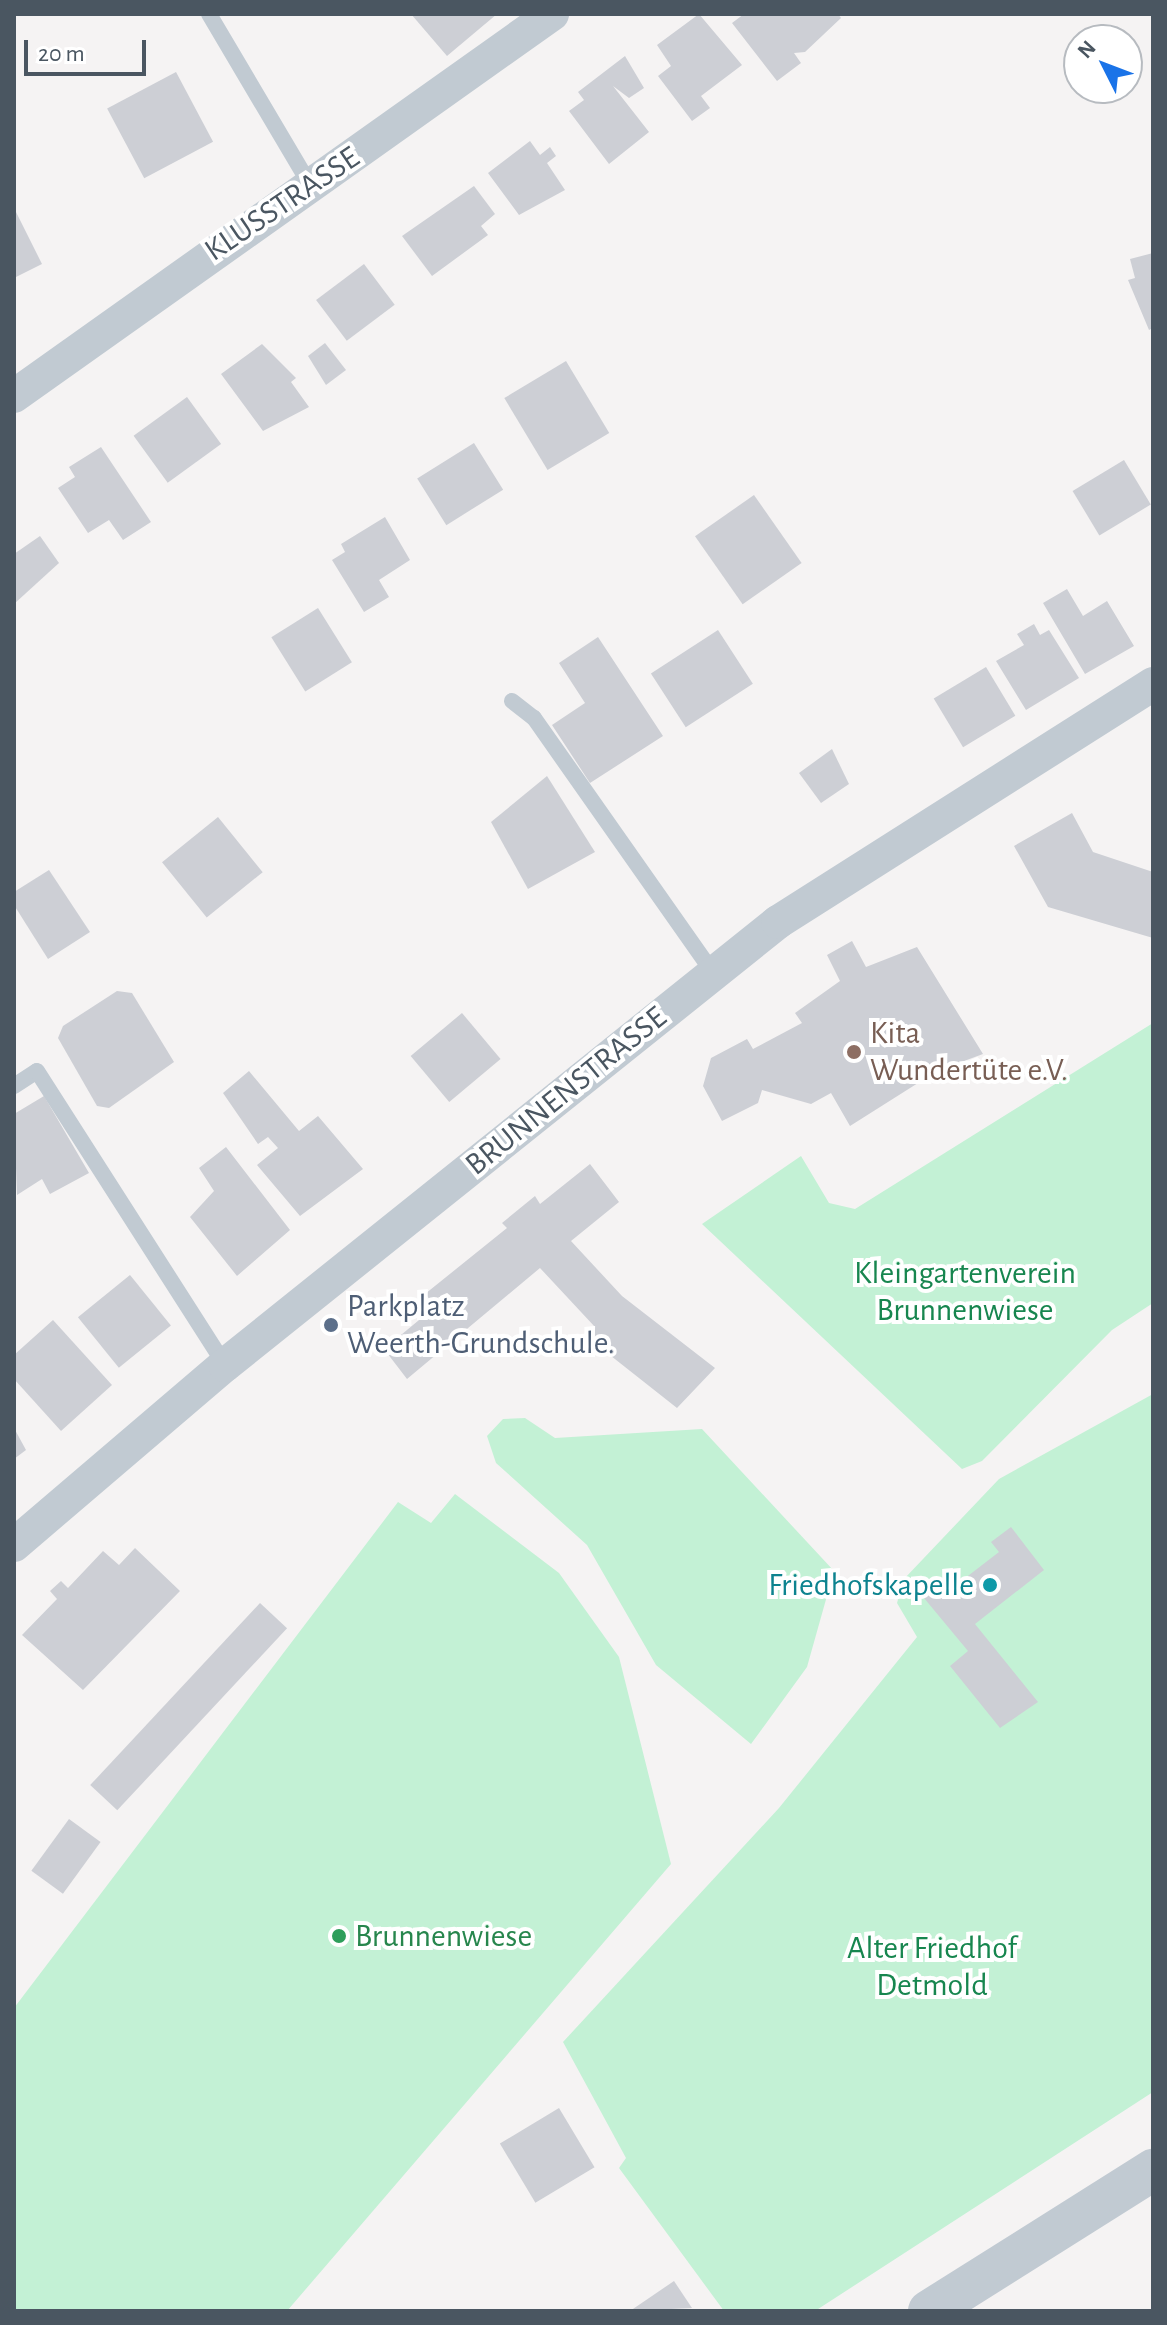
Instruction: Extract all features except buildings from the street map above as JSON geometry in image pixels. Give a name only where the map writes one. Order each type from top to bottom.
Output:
[{"type":"street","name":"KLUSSTRASSE","points":[[14,396],[552,14]]},
{"type":"street","name":"BRUNNENSTRASSE","points":[[14,1545],[225,1365],[713,973],[849,870],[1153,684]]},
{"type":"street","points":[[929,2311],[1153,2170]]},
{"type":"lane","points":[[209,14],[310,185]]},
{"type":"lane","points":[[512,701],[534,718],[713,973]]},
{"type":"lane","points":[[14,1086],[37,1071],[225,1365]]},
{"type":"green space","name":"Kleingartenverein Brunnenwiese","points":[[1153,1023],[1153,1303],[1112,1330],[982,1461],[962,1469],[702,1224],[801,1156],[829,1203],[855,1209]]},
{"type":"green space","name":"Alter Friedhof Detmold","points":[[1153,1394],[1153,2092],[815,2311],[724,2311],[619,2168],[626,2158],[563,2042],[779,1808],[917,1637],[897,1603],[904,1579],[999,1479]]},
{"type":"green space","points":[[525,1418],[555,1438],[702,1429],[834,1571],[807,1667],[751,1744],[656,1665],[587,1545],[496,1463],[487,1436],[503,1419]]},
{"type":"green space","name":"Brunnenwiese","points":[[455,1494],[559,1573],[619,1657],[671,1864],[287,2311],[14,2311],[14,2008],[398,1502],[431,1523]]},
{"type":"place","name":"Kita Wundertüte e.V.","points":[[854,1052]]},
{"type":"place","name":"Parkplatz Weerth-Grundschule.","points":[[331,1325]]},
{"type":"place","name":"Friedhofskapelle","points":[[990,1585]]},
{"type":"place","name":"Brunnenwiese","points":[[339,1936]]}]
